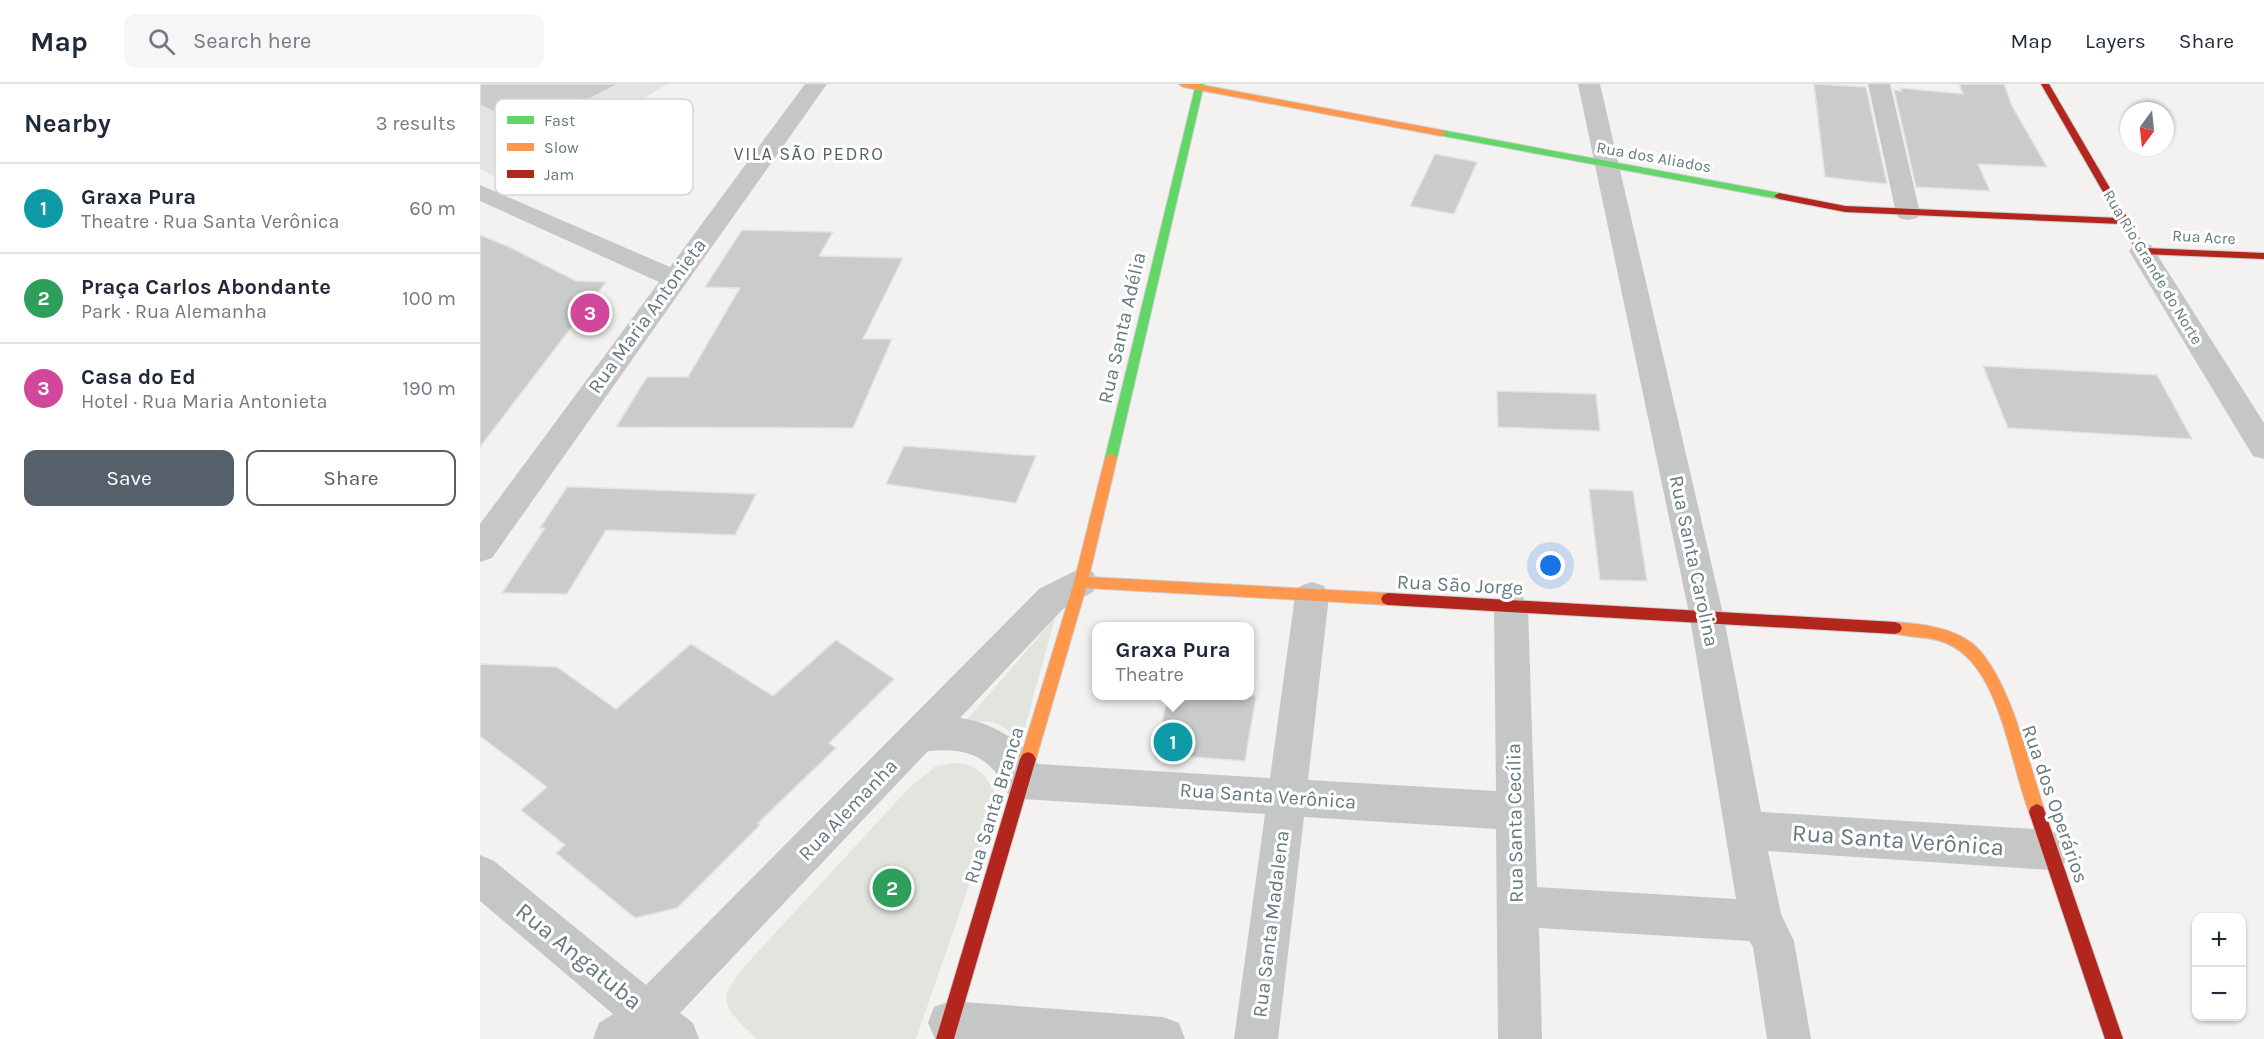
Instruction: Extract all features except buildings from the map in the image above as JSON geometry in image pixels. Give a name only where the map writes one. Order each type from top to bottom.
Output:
[{"type":"street","name":"Rua Maria Antonieta","points":[[480,549],[816,84]]},
{"type":"street","name":"Rua dos Aliados","points":[[1182,84],[1845,209],[2124,221]]},
{"type":"street","name":"Rua Santa Carolina","points":[[1589,84],[1707,618],[1761,921],[1773,941],[1789,1039]]},
{"type":"street","points":[[1880,84],[1908,213]]},
{"type":"street","name":"Rua Rio Grande do Norte","points":[[2045,84],[2124,221],[2264,448]]},
{"type":"street","name":"Rua Santa Adélia","points":[[1082,582],[1199,86]]},
{"type":"street","points":[[480,192],[675,279]]},
{"type":"street","name":"Rua Acre","points":[[2142,250],[2264,256]]},
{"type":"street","name":"Rua São Jorge","points":[[1082,582],[1909,629]]},
{"type":"street","name":"Rua Alemanha","points":[[615,1039],[663,1027],[921,735],[1051,600],[1082,582]]},
{"type":"street","name":"Rua Santa Branca","points":[[947,1031],[1082,582]]},
{"type":"street","name":"Rua Santa Madalena","points":[[1257,1039],[1312,596]]},
{"type":"street","name":"Rua Santa Cecília","points":[[1511,607],[1520,1039]]},
{"type":"street","name":"Rua dos Operários","points":[[1909,629],[1936,633],[1960,642],[1983,662],[1994,684],[2114,1039]]},
{"type":"street","points":[[921,735],[943,732],[972,735],[993,746],[1012,760],[1023,778]]},
{"type":"street","name":"Rua Santa Verônica","points":[[1023,778],[1515,811]]},
{"type":"street","name":"Rua Santa Verônica","points":[[1746,830],[2050,850]]},
{"type":"street","name":"Rua Angatuba","points":[[480,875],[663,1027]]},
{"type":"street","points":[[1517,906],[1761,921]]},
{"type":"street","points":[[947,1031],[1163,1039]]},
{"type":"shaded area","points":[[480,84],[667,84],[643,99],[495,99],[495,177],[480,169]]},
{"type":"shaded area","points":[[1055,618],[1020,745],[1007,730],[996,723],[963,724]]},
{"type":"shaded area","points":[[952,763],[969,765],[982,773],[991,785],[998,801],[916,1039],[757,1039],[735,1018],[726,998],[741,970],[910,787],[936,766]]},
{"type":"traffic: fast","points":[[1111,458],[1200,84]]},
{"type":"traffic: fast","points":[[1441,133],[1779,196]]},
{"type":"traffic: slow","points":[[1183,84],[1441,133]]},
{"type":"traffic: slow","points":[[1028,759],[1081,582],[1111,458]]},
{"type":"traffic: slow","points":[[1081,582],[1388,599]]},
{"type":"traffic: slow","points":[[1895,628],[1944,636],[1962,644],[1981,663],[2010,725],[2037,812]]},
{"type":"traffic: jam","points":[[2045,84],[2142,251],[2264,256]]},
{"type":"traffic: jam","points":[[1779,196],[1845,209],[2124,221]]},
{"type":"traffic: jam","points":[[1388,599],[1895,628]]},
{"type":"traffic: jam","points":[[945,1039],[1028,759]]},
{"type":"traffic: jam","points":[[2037,812],[2114,1039]]},
{"type":"place","name":"Casa do Ed","points":[[590,313]]},
{"type":"place","name":"Graxa Pura","points":[[1173,742]]},
{"type":"place","name":"Praça Carlos Abondante","points":[[892,888]]},
{"type":"district","name":"VILA SÃO PEDRO","points":[[809,154]]}]
